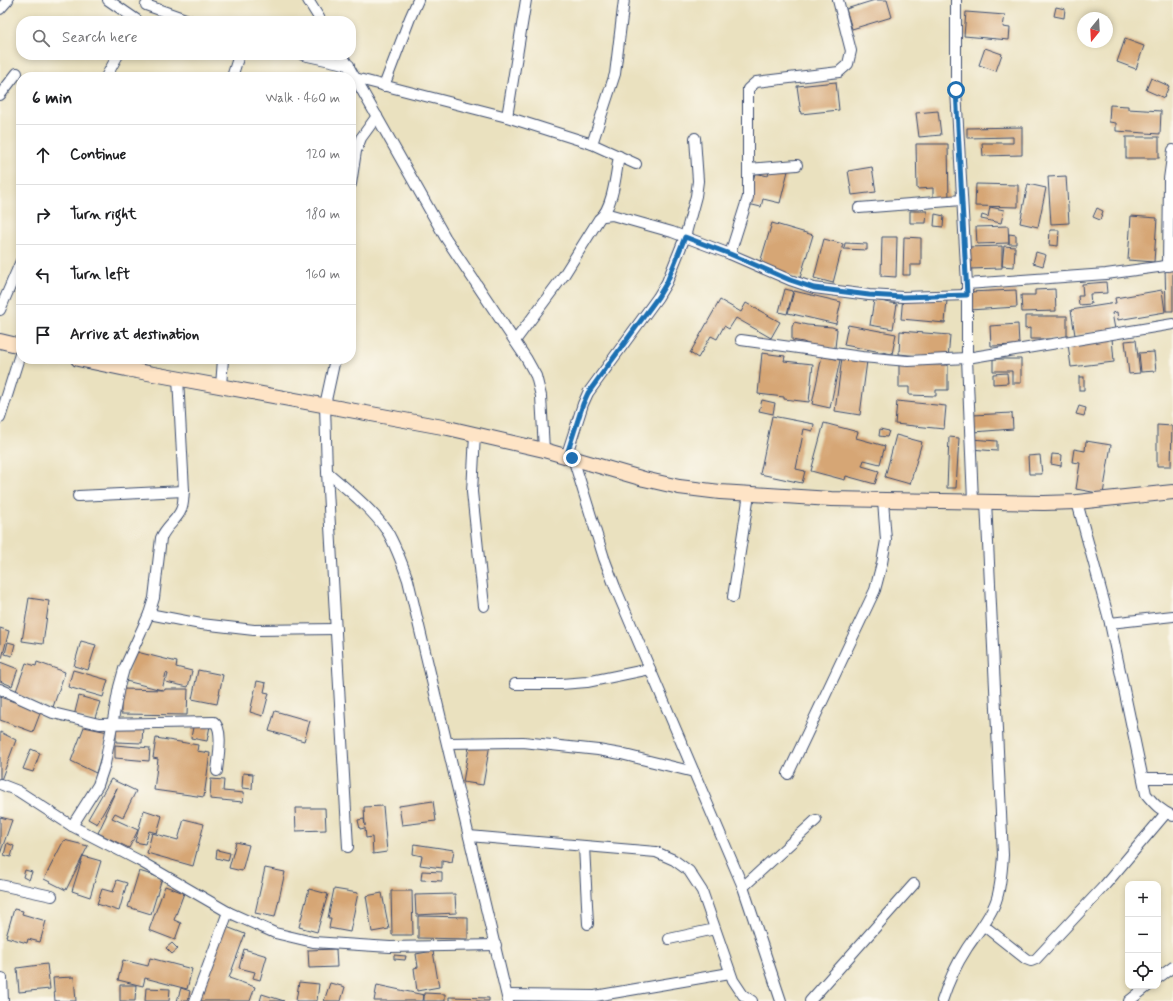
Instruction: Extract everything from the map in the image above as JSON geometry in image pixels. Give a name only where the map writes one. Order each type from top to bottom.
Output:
[{"type":"street","points":[[0,9],[8,0]]},
{"type":"street","points":[[108,0],[130,16]]},
{"type":"street","points":[[308,0],[318,16]]},
{"type":"street","points":[[384,86],[418,0]]},
{"type":"street","points":[[507,118],[526,0]]},
{"type":"street","points":[[592,144],[615,74],[624,0]]},
{"type":"street","points":[[730,254],[748,197],[748,89],[756,82],[840,72],[848,64],[851,52],[838,0]]},
{"type":"street","points":[[942,1001],[949,980],[966,949],[983,925],[996,901],[1001,878],[1003,855],[980,501],[967,358],[967,295],[956,90],[956,0]]},
{"type":"street","points":[[140,16],[147,2],[179,16]]},
{"type":"street","points":[[109,72],[115,60]]},
{"type":"street","points":[[234,72],[237,60]]},
{"type":"street","points":[[326,60],[348,65]]},
{"type":"street","points":[[345,60],[352,72]]},
{"type":"street","points":[[0,95],[16,74]]},
{"type":"street","points":[[356,78],[507,118],[592,144],[636,164]]},
{"type":"street","points":[[356,80],[445,237],[515,341],[536,376],[541,396],[544,450]]},
{"type":"street","points":[[356,151],[361,138],[377,116]]},
{"type":"street","points":[[695,138],[698,182],[696,196],[685,237],[667,282],[658,297],[588,393],[583,404],[569,458],[604,558],[743,887],[781,1001]]},
{"type":"street","points":[[966,284],[1106,274],[1171,265],[1169,179],[1173,150]]},
{"type":"street","points":[[515,341],[564,275],[599,220],[604,216],[615,186],[619,156]]},
{"type":"street","points":[[749,169],[797,165]]},
{"type":"street","points":[[859,208],[962,200]]},
{"type":"street","points":[[604,216],[612,215],[685,237],[730,254],[790,280],[814,288],[869,295],[903,297],[967,295]]},
{"type":"street","points":[[0,310],[16,273]]},
{"type":"street","points":[[741,340],[862,357],[900,360],[967,358],[1173,324]]},
{"type":"street","points":[[0,341],[16,345]]},
{"type":"street","points":[[0,418],[17,364]]},
{"type":"street","points":[[104,364],[475,434],[544,450],[644,479],[679,487],[720,492],[831,499],[1044,503],[1077,502],[1173,492]]},
{"type":"street","points":[[221,386],[223,364]]},
{"type":"street","points":[[334,364],[325,405],[326,472],[348,848]]},
{"type":"street","points":[[72,826],[98,785],[105,764],[119,687],[124,669],[149,614],[154,598],[161,538],[164,531],[181,510],[184,491],[178,378]]},
{"type":"street","points":[[475,434],[472,492],[484,606]]},
{"type":"street","points":[[326,472],[364,504],[386,531],[397,551],[408,580],[496,945],[507,998],[595,996],[730,973]]},
{"type":"street","points":[[78,496],[184,491]]},
{"type":"street","points":[[733,597],[749,494]]},
{"type":"street","points":[[788,774],[875,590],[886,540],[883,500]]},
{"type":"street","points":[[983,925],[1026,959],[1032,961],[1036,959],[1169,815],[1155,806],[1146,794],[1110,623],[1077,502]]},
{"type":"street","points":[[149,614],[201,624],[254,630],[336,630]]},
{"type":"street","points":[[1110,623],[1173,616]]},
{"type":"street","points":[[515,684],[561,684],[587,682],[650,669]]},
{"type":"street","points":[[0,689],[53,713],[99,724],[113,725],[214,722],[218,725],[220,731],[217,771]]},
{"type":"street","points":[[447,743],[523,742],[598,750],[621,754],[694,772]]},
{"type":"street","points":[[1143,778],[1173,778]]},
{"type":"street","points":[[0,784],[18,791],[72,826],[145,864],[228,912],[275,933],[314,942],[390,947],[496,945]]},
{"type":"street","points":[[743,887],[816,820]]},
{"type":"street","points":[[469,836],[656,852],[674,860],[689,871],[702,891],[730,973],[741,998],[752,1001]]},
{"type":"street","points":[[584,846],[588,924]]},
{"type":"street","points":[[810,1001],[914,884]]},
{"type":"street","points":[[0,885],[52,896]]},
{"type":"street","points":[[195,1001],[228,912]]},
{"type":"street","points":[[669,939],[716,929]]},
{"type":"street","points":[[1161,976],[1173,967]]},
{"type":"street","points":[[2,978],[3,1001]]},
{"type":"street","points":[[1129,1001],[1144,989]]},
{"type":"building","points":[[875,0],[887,0],[892,17],[852,29],[846,9]]},
{"type":"building","points":[[1056,7],[1065,9],[1064,18],[1054,16]]},
{"type":"building","points":[[966,12],[1005,15],[1003,27],[1010,28],[1009,40],[964,36]]},
{"type":"building","points":[[1125,39],[1144,46],[1136,69],[1117,62]]},
{"type":"building","points":[[985,48],[1002,54],[996,71],[979,65]]},
{"type":"building","points":[[1151,78],[1169,86],[1164,98],[1146,90]]},
{"type":"building","points":[[836,82],[839,110],[801,114],[797,86]]},
{"type":"building","points":[[1110,105],[1128,106],[1128,109],[1161,111],[1160,134],[1116,131],[1116,123],[1109,122]]},
{"type":"building","points":[[938,111],[941,135],[919,137],[916,113]]},
{"type":"building","points":[[1022,127],[1022,155],[983,156],[982,143],[1013,143],[1013,137],[967,138],[967,128]]},
{"type":"building","points":[[1126,137],[1159,137],[1159,158],[1126,158]]},
{"type":"building","points":[[916,144],[948,144],[949,203],[933,203],[933,188],[917,189]]},
{"type":"building","points":[[770,167],[788,171],[780,203],[763,199],[761,207],[748,204],[755,173],[768,176]]},
{"type":"building","points":[[872,167],[876,192],[852,195],[848,171]]},
{"type":"building","points":[[1066,176],[1069,223],[1051,224],[1048,177]]},
{"type":"building","points":[[976,184],[1018,185],[1018,207],[975,206]]},
{"type":"building","points":[[1028,184],[1046,188],[1038,227],[1020,223]]},
{"type":"building","points":[[990,207],[1004,210],[1001,223],[981,219],[982,215],[988,217]]},
{"type":"building","points":[[1097,208],[1103,211],[1100,220],[1093,217]]},
{"type":"building","points":[[910,211],[927,211],[926,223],[910,223]]},
{"type":"building","points":[[935,214],[944,216],[943,227],[934,226]]},
{"type":"building","points":[[1131,216],[1157,218],[1154,262],[1128,260]]},
{"type":"building","points":[[772,223],[813,235],[800,278],[759,266]]},
{"type":"building","points":[[1008,226],[1009,243],[977,244],[976,227]]},
{"type":"building","points":[[1050,230],[1059,230],[1058,246],[1049,245]]},
{"type":"building","points":[[1009,234],[1016,235],[1016,244],[1009,244]]},
{"type":"building","points":[[882,237],[897,237],[896,277],[881,276]]},
{"type":"building","points":[[904,237],[921,238],[921,265],[910,265],[910,275],[903,275]]},
{"type":"building","points":[[824,239],[843,244],[833,283],[814,278]]},
{"type":"building","points":[[845,243],[867,244],[867,250],[844,249]]},
{"type":"building","points":[[1002,246],[1002,268],[969,269],[968,247]]},
{"type":"building","points":[[1004,246],[1015,247],[1014,267],[1002,266]]},
{"type":"building","points":[[1036,252],[1046,255],[1043,266],[1033,263]]},
{"type":"building","points":[[1173,264],[1173,311],[1166,311],[1165,265]]},
{"type":"building","points":[[1106,282],[1107,293],[1090,294],[1091,304],[1079,305],[1078,296],[1083,296],[1082,284]]},
{"type":"building","points":[[785,289],[793,291],[787,314],[779,312]]},
{"type":"building","points":[[1055,289],[1056,311],[1022,312],[1021,295],[1035,295],[1035,290]]},
{"type":"building","points":[[1016,290],[1017,307],[969,310],[968,292]]},
{"type":"building","points":[[1162,290],[1165,312],[1118,320],[1117,312],[1112,313],[1115,329],[1075,335],[1071,310],[1116,303],[1115,298]]},
{"type":"building","points":[[794,291],[841,302],[836,324],[788,313]]},
{"type":"building","points":[[903,296],[947,300],[945,323],[901,319]]},
{"type":"building","points":[[720,300],[741,312],[746,303],[780,322],[771,338],[736,318],[729,329],[724,326],[717,339],[711,336],[698,358],[690,353]]},
{"type":"building","points":[[874,300],[897,304],[893,329],[870,325]]},
{"type":"building","points":[[1025,316],[1067,316],[1067,339],[1030,339],[1030,328],[1025,329]]},
{"type":"building","points":[[794,322],[837,329],[835,348],[816,347],[792,340],[792,327]]},
{"type":"building","points":[[1018,324],[1019,345],[991,346],[990,326]]},
{"type":"building","points":[[848,325],[896,334],[892,354],[844,345]]},
{"type":"building","points":[[900,331],[950,335],[948,359],[899,354]]},
{"type":"building","points":[[1112,338],[1114,362],[1071,367],[1068,344]]},
{"type":"building","points":[[1136,340],[1140,373],[1129,374],[1125,341]]},
{"type":"building","points":[[1154,352],[1156,371],[1141,372],[1139,353]]},
{"type":"building","points":[[762,353],[785,356],[784,361],[813,364],[809,402],[758,394]]},
{"type":"building","points":[[822,356],[840,360],[830,408],[812,404]]},
{"type":"building","points":[[842,358],[867,361],[860,415],[835,411]]},
{"type":"building","points":[[993,359],[1021,359],[1021,383],[1012,383],[1012,371],[993,371]]},
{"type":"building","points":[[899,364],[948,365],[948,390],[936,390],[936,396],[909,395],[909,387],[899,387]]},
{"type":"building","points":[[1007,373],[1008,383],[993,384],[993,374]]},
{"type":"building","points":[[1079,377],[1084,377],[1084,390],[1079,390]]},
{"type":"building","points":[[762,400],[775,403],[773,414],[759,411]]},
{"type":"building","points":[[897,401],[946,406],[944,429],[895,424]]},
{"type":"building","points":[[1079,406],[1086,408],[1084,416],[1076,414]]},
{"type":"building","points":[[1012,413],[1013,429],[973,432],[973,415]]},
{"type":"building","points":[[772,416],[814,424],[813,431],[804,429],[796,469],[805,471],[802,483],[760,474]]},
{"type":"building","points":[[824,423],[858,432],[856,438],[885,446],[880,464],[864,460],[862,466],[879,471],[875,484],[846,476],[845,480],[811,471]]},
{"type":"building","points":[[1157,425],[1172,426],[1171,466],[1157,466]]},
{"type":"building","points":[[880,429],[889,431],[887,437],[879,436]]},
{"type":"building","points":[[896,435],[922,442],[910,484],[885,477]]},
{"type":"building","points":[[949,437],[959,438],[956,488],[947,488]]},
{"type":"building","points":[[971,439],[997,441],[997,451],[970,449]]},
{"type":"building","points":[[1086,441],[1111,445],[1103,494],[1076,489],[1080,463],[1072,462],[1074,449],[1085,451]]},
{"type":"building","points":[[1052,454],[1062,455],[1061,466],[1051,464]]},
{"type":"building","points":[[1040,455],[1042,474],[1029,474],[1028,456]]},
{"type":"building","points":[[29,598],[49,601],[43,644],[22,641]]},
{"type":"building","points":[[0,628],[9,631],[2,658],[0,657]]},
{"type":"building","points":[[81,641],[96,645],[88,670],[74,666]]},
{"type":"building","points":[[8,642],[15,644],[12,656],[5,654]]},
{"type":"building","points":[[133,651],[177,662],[176,667],[192,671],[188,687],[166,682],[168,674],[166,673],[162,690],[126,681]]},
{"type":"building","points":[[0,662],[18,669],[12,686],[0,681]]},
{"type":"building","points":[[37,662],[65,672],[53,707],[15,694],[26,663],[36,666]]},
{"type":"building","points":[[73,670],[108,680],[103,697],[68,687]]},
{"type":"building","points":[[198,670],[223,675],[217,704],[192,699]]},
{"type":"building","points":[[257,681],[266,683],[264,692],[269,693],[263,716],[250,712]]},
{"type":"building","points":[[121,689],[188,689],[187,715],[121,714]]},
{"type":"building","points":[[79,696],[100,702],[94,721],[74,716]]},
{"type":"building","points":[[0,697],[41,711],[33,732],[0,720]]},
{"type":"building","points":[[275,711],[310,721],[304,741],[269,731]]},
{"type":"building","points":[[194,722],[210,726],[207,741],[191,738]]},
{"type":"building","points":[[116,725],[143,726],[142,743],[116,742]]},
{"type":"building","points":[[84,727],[108,732],[96,773],[71,761]]},
{"type":"building","points":[[0,732],[16,740],[1,780],[0,779]]},
{"type":"building","points":[[156,738],[198,745],[197,751],[210,753],[204,797],[154,790],[158,759],[153,758]]},
{"type":"building","points":[[470,741],[490,744],[483,785],[463,782]]},
{"type":"building","points":[[115,745],[150,748],[149,761],[115,758]]},
{"type":"building","points":[[31,749],[40,753],[33,772],[23,769]]},
{"type":"building","points":[[243,773],[253,774],[252,789],[242,788]]},
{"type":"building","points":[[111,779],[136,791],[123,817],[115,813],[112,818],[138,830],[129,848],[98,833],[117,788],[97,824],[88,819]]},
{"type":"building","points":[[211,779],[224,780],[223,791],[244,793],[243,802],[210,799]]},
{"type":"building","points":[[433,801],[436,821],[402,825],[399,806]]},
{"type":"building","points":[[383,806],[387,852],[373,854],[372,837],[366,838],[365,828],[360,829],[358,820],[364,819],[365,826],[364,807]]},
{"type":"building","points":[[295,808],[325,808],[326,830],[296,831]]},
{"type":"building","points":[[144,810],[162,816],[157,833],[149,831],[145,844],[135,842]]},
{"type":"building","points":[[0,817],[12,820],[0,854]]},
{"type":"building","points":[[184,819],[204,824],[193,866],[147,853],[152,833],[178,840]]},
{"type":"building","points":[[64,840],[88,846],[66,890],[44,879]]},
{"type":"building","points":[[236,842],[249,845],[242,871],[229,868]]},
{"type":"building","points":[[7,843],[14,846],[11,857],[4,855]]},
{"type":"building","points":[[414,844],[454,850],[452,862],[442,860],[442,868],[420,865],[422,856],[413,854]]},
{"type":"building","points":[[217,850],[230,853],[228,861],[216,858]]},
{"type":"building","points":[[83,856],[101,861],[90,897],[72,891]]},
{"type":"building","points":[[265,868],[285,872],[275,917],[255,913]]},
{"type":"building","points":[[25,870],[32,872],[29,880],[23,877]]},
{"type":"building","points":[[139,871],[162,878],[151,914],[128,907]]},
{"type":"building","points":[[422,871],[442,872],[442,881],[421,880]]},
{"type":"building","points":[[117,880],[127,883],[119,911],[97,904],[102,889],[113,892]]},
{"type":"building","points":[[165,886],[184,893],[174,920],[181,923],[175,940],[149,930]]},
{"type":"building","points":[[309,889],[328,894],[317,932],[299,927]]},
{"type":"building","points":[[334,889],[358,893],[350,932],[329,928],[331,918],[328,918]]},
{"type":"building","points":[[391,891],[412,891],[413,935],[392,935]]},
{"type":"building","points":[[382,893],[389,929],[372,932],[366,896]]},
{"type":"building","points":[[455,894],[456,913],[416,915],[415,895]]},
{"type":"building","points":[[14,909],[23,911],[22,914],[46,921],[40,942],[28,939],[27,943],[6,937]]},
{"type":"building","points":[[418,916],[468,917],[468,939],[418,938]]},
{"type":"building","points":[[224,926],[245,934],[229,978],[255,987],[250,1001],[196,1001]]},
{"type":"building","points":[[172,943],[178,949],[172,954],[166,948]]},
{"type":"building","points":[[244,949],[267,956],[260,980],[253,978],[255,972],[239,968]]},
{"type":"building","points":[[336,949],[337,967],[309,968],[308,950]]},
{"type":"building","points":[[433,951],[439,987],[417,991],[414,968],[418,967],[416,954]]},
{"type":"building","points":[[394,955],[406,956],[405,960],[394,959]]},
{"type":"building","points":[[150,958],[192,969],[187,989],[145,978],[143,986],[118,980],[123,960],[148,966]]},
{"type":"building","points":[[47,964],[50,989],[19,992],[17,968]]},
{"type":"building","points":[[74,977],[76,1001],[55,1001],[53,978]]},
{"type":"building","points":[[299,982],[319,984],[317,1001],[296,1001]]},
{"type":"building","points":[[330,983],[345,987],[341,1001],[324,1001]]},
{"type":"building","points":[[120,985],[136,985],[135,1001],[120,1001]]},
{"type":"building","points":[[377,985],[424,995],[423,1001],[374,1001]]},
{"type":"building","points":[[146,988],[170,989],[169,1001],[145,1001]]},
{"type":"building","points":[[181,988],[190,991],[188,1001],[177,1001]]},
{"type":"building","points":[[424,993],[445,994],[445,1001],[424,1001]]},
{"type":"building","points":[[262,994],[284,1001],[260,1001]]},
{"type":"building","points":[[449,997],[489,998],[489,1001],[449,1001]]},
{"type":"route","points":[[572,458],[566,457],[588,393],[658,297],[667,282],[685,237],[730,254],[790,280],[814,288],[869,295],[903,297],[967,295],[956,90]]}]
